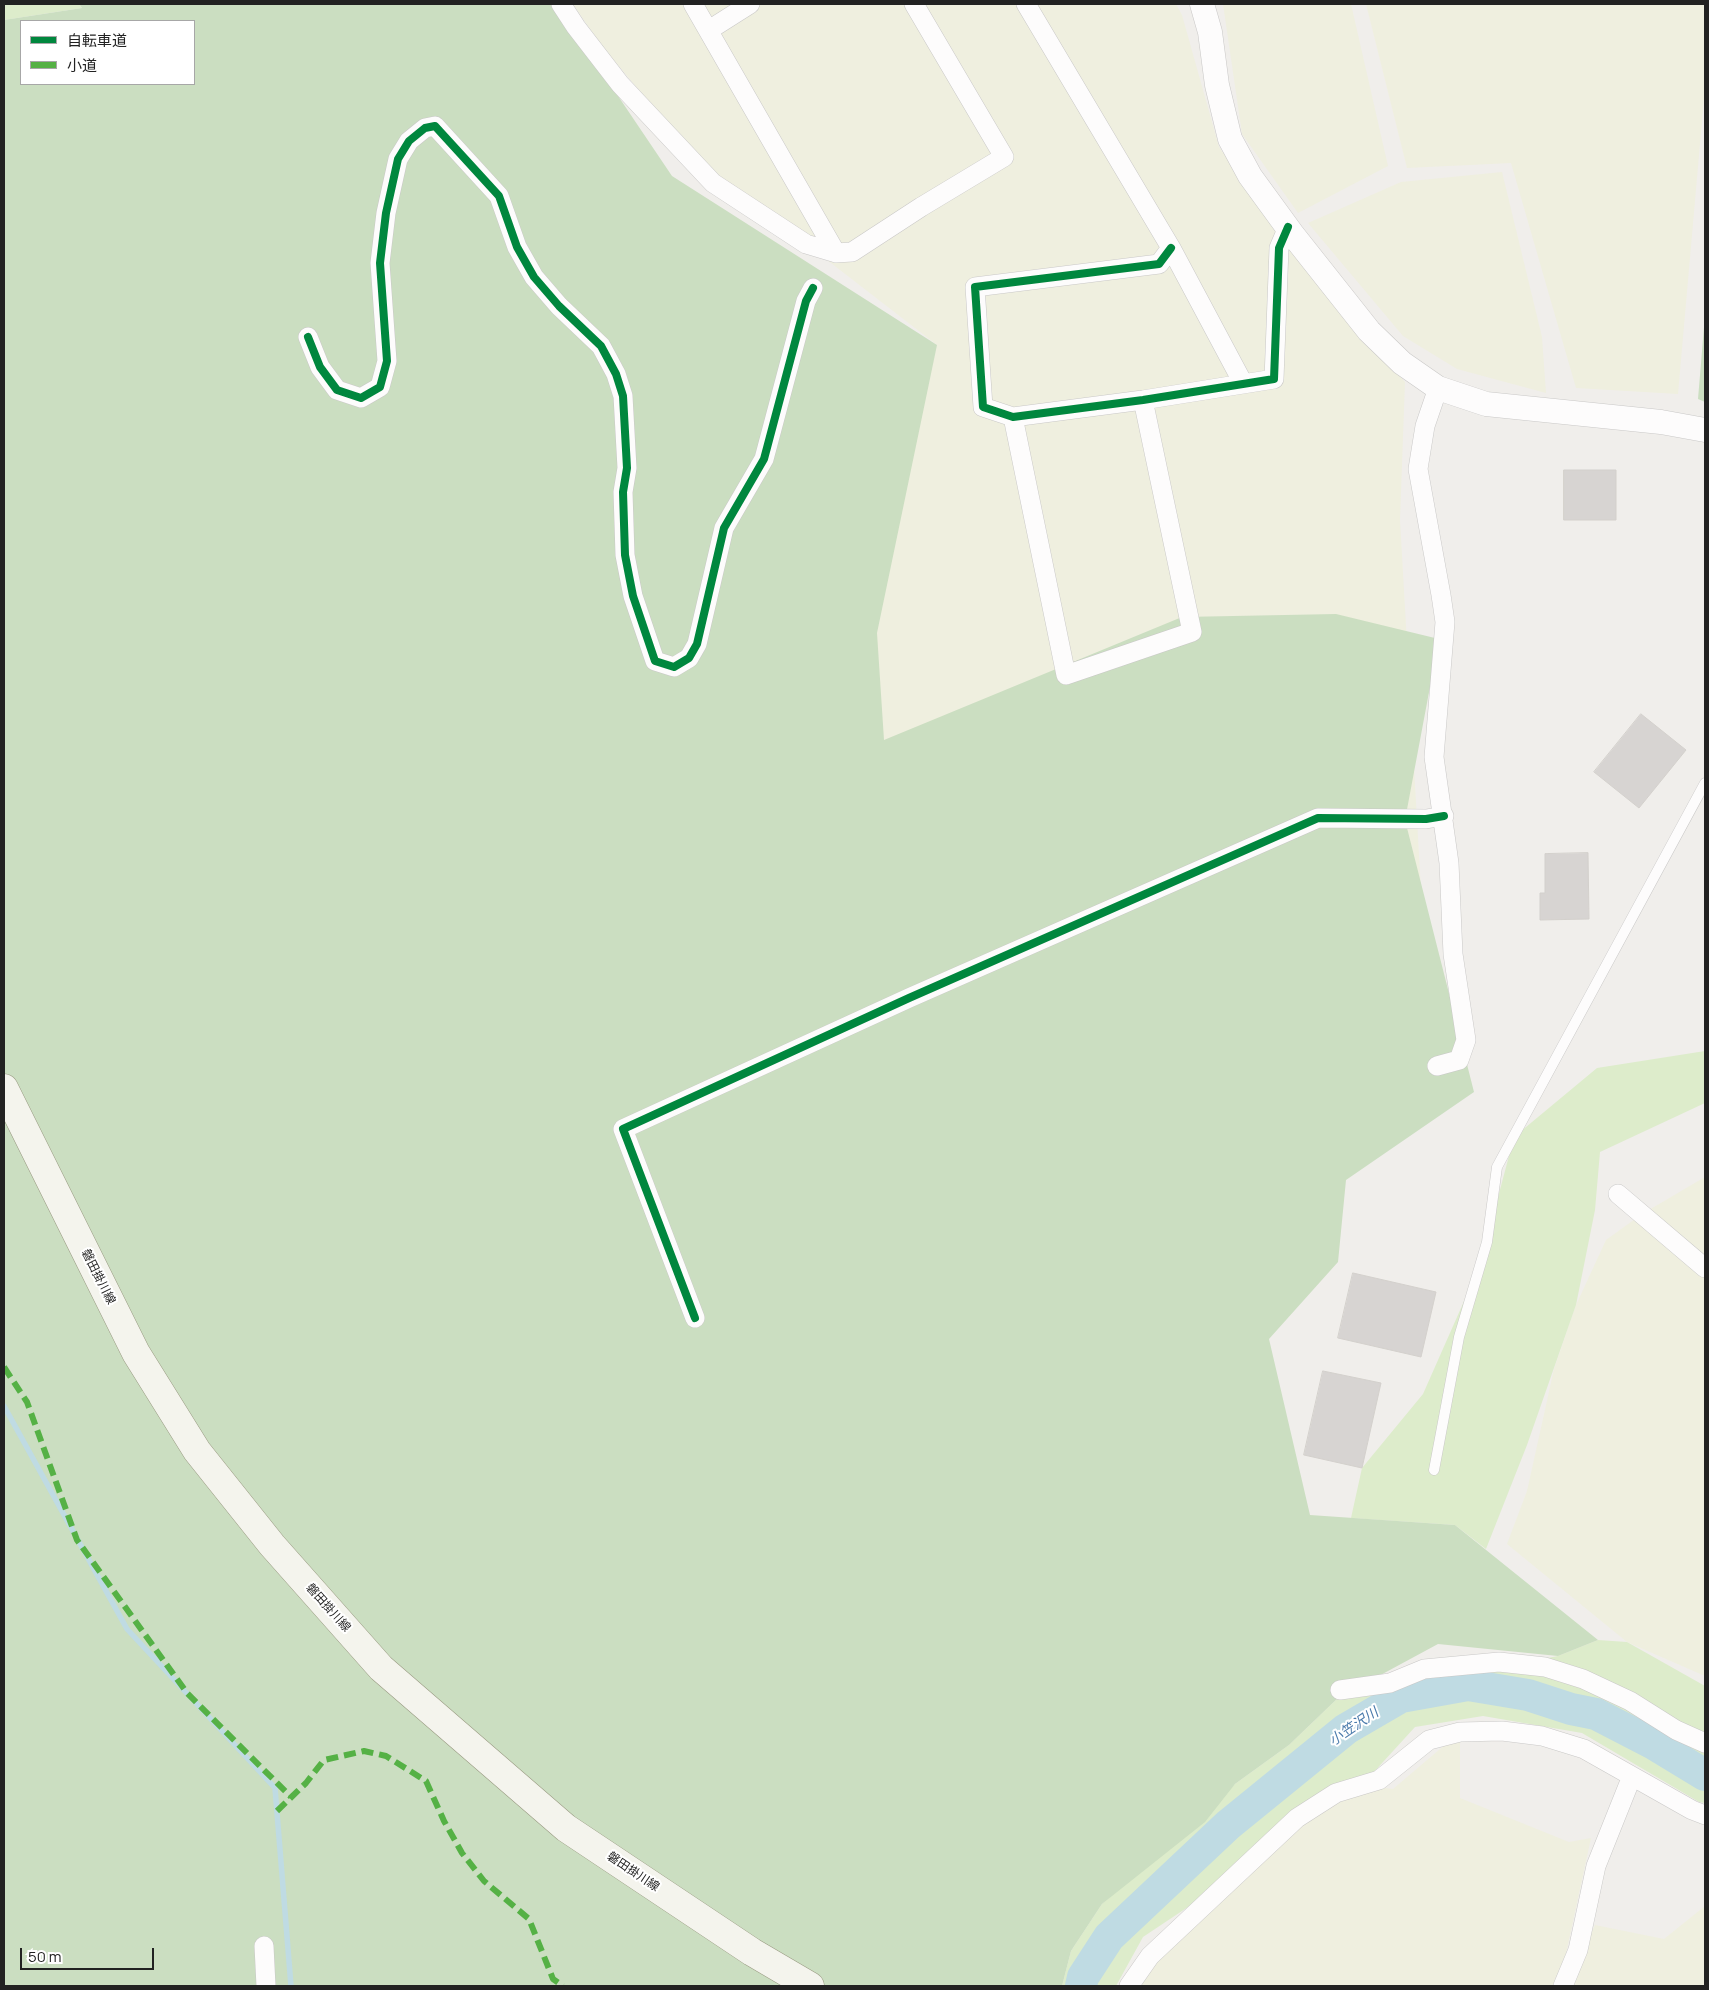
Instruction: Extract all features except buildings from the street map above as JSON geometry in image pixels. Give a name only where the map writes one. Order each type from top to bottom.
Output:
[{"type":"main road","name":"磐田掛川線","points":[[4,1088],[136,1352],[196,1451],[272,1544],[381,1668],[566,1828],[752,1952],[810,1986]]},
{"type":"street","points":[[561,4],[576,28],[620,84],[713,183],[806,244],[836,253],[852,252],[1004,156],[914,4]]},
{"type":"street","points":[[693,4],[836,253]]},
{"type":"street","points":[[709,30],[750,4]]},
{"type":"street","points":[[1026,4],[1171,248],[1243,383]]},
{"type":"street","points":[[1202,4],[1210,32],[1217,85],[1230,139],[1250,176],[1369,331],[1402,364],[1438,388],[1486,404],[1661,422],[1705,430]]},
{"type":"street","points":[[308,337],[320,367],[336,390],[361,398],[380,387],[387,361],[380,263],[386,213],[398,159],[409,141],[424,128],[435,126],[499,196],[517,247],[534,277],[559,306],[601,346],[616,374],[623,396],[628,468],[623,492],[626,563],[633,596],[655,660],[674,667],[688,658],[698,644],[724,528],[764,459],[806,301],[813,288]]},
{"type":"street","points":[[1171,248],[1158,264],[975,287],[982,407],[1014,417],[1143,400],[1274,379],[1279,248],[1288,227]]},
{"type":"street","points":[[1437,1066],[1458,1060],[1466,1040],[1453,954],[1449,863],[1444,816],[1434,756],[1445,622],[1418,469],[1425,426],[1438,388]]},
{"type":"street","points":[[1014,417],[1066,675],[1192,632],[1143,400]]},
{"type":"street","points":[[695,1318],[623,1129],[909,998],[1318,818],[1426,820],[1444,816]]},
{"type":"street","points":[[1618,1194],[1705,1268]]},
{"type":"street","points":[[1340,1690],[1390,1683],[1424,1669],[1499,1662],[1545,1667],[1582,1679],[1630,1701],[1676,1730],[1705,1743]]},
{"type":"street","points":[[1129,1986],[1150,1956],[1297,1818],[1336,1793],[1379,1780],[1429,1740],[1460,1732],[1502,1731],[1542,1736],[1584,1749],[1692,1810],[1705,1815]]},
{"type":"street","points":[[1563,1986],[1578,1950],[1596,1866],[1632,1776]]},
{"type":"street","points":[[264,1946],[266,1986]]},
{"type":"lane","points":[[1434,1470],[1459,1336],[1487,1242],[1498,1167],[1705,783]]},
{"type":"green space","points":[[4,4],[79,4],[82,8],[4,20]]},
{"type":"green space","points":[[79,4],[556,4],[672,176],[937,345],[877,633],[884,740],[1182,617],[1336,614],[1439,639],[1405,820],[1474,1092],[1346,1180],[1338,1262],[1269,1339],[1310,1515],[1455,1525],[1598,1640],[1558,1656],[1438,1644],[1338,1698],[1289,1745],[1235,1784],[1205,1822],[1102,1904],[1071,1951],[1062,1986],[4,1986],[4,20],[82,8]]},
{"type":"green space","points":[[573,4],[1176,4],[1182,15],[1219,147],[1320,285],[1405,382],[1400,520],[1427,996],[883,740],[869,625],[937,345],[699,161],[600,44]]},
{"type":"green space","points":[[1223,4],[1351,4],[1388,166],[1298,213],[1242,134]]},
{"type":"green space","points":[[1366,4],[1705,4],[1705,87],[1678,394],[1576,388],[1511,163],[1407,168]]},
{"type":"green space","points":[[1502,172],[1542,337],[1546,393],[1457,369],[1403,336],[1308,223],[1401,182]]},
{"type":"green space","points":[[1705,315],[1705,402],[1698,399]]},
{"type":"green space","points":[[1705,1051],[1705,1103],[1600,1152],[1595,1210],[1576,1305],[1527,1445],[1486,1549],[1455,1525],[1351,1518],[1362,1468],[1423,1394],[1480,1265],[1514,1137],[1597,1068]]},
{"type":"green space","points":[[1705,1177],[1705,1676],[1627,1642],[1507,1544],[1527,1491],[1554,1369],[1576,1305],[1606,1240],[1642,1214]]},
{"type":"green space","points":[[1598,1640],[1627,1642],[1705,1686],[1705,1803],[1699,1802],[1582,1733],[1483,1716],[1415,1727],[1362,1785],[1313,1808],[1236,1875],[1143,1937],[1116,1986],[1062,1986],[1071,1951],[1102,1904],[1235,1784],[1289,1745],[1338,1698],[1558,1656]]},
{"type":"green space","points":[[1460,1732],[1460,1798],[1569,1842],[1591,1838],[1559,1986],[1132,1986],[1272,1841],[1362,1785],[1393,1789]]},
{"type":"green space","points":[[1705,1906],[1705,1986],[1567,1986],[1595,1925],[1664,1939]]},
{"type":"waterway","points":[[4,1406],[127,1629],[275,1788],[291,1986]]},
{"type":"waterway","name":"小笠沢川","points":[[1081,1986],[1083,1977],[1109,1937],[1228,1825],[1346,1729],[1401,1697],[1468,1685],[1528,1695],[1571,1709],[1596,1714],[1654,1744],[1705,1775]]},
{"type":"marked path","points":[[4,1367],[27,1402],[77,1540],[187,1693],[291,1797]]},
{"type":"marked path","points":[[277,1811],[306,1783],[324,1760],[364,1751],[386,1756],[426,1781],[444,1821],[462,1853],[484,1881],[529,1919],[553,1979],[563,1986]]},
{"type":"cycle path","points":[[308,337],[320,367],[337,390],[361,398],[380,387],[387,361],[380,263],[386,213],[398,159],[409,141],[425,128],[435,126],[499,196],[517,247],[534,277],[559,306],[601,346],[616,374],[623,396],[627,468],[623,492],[625,555],[633,596],[655,661],[674,667],[689,658],[697,644],[724,528],[764,459],[806,301],[813,288]]},
{"type":"cycle path","points":[[1171,248],[1159,264],[975,287],[983,407],[1013,417],[1143,400],[1274,379],[1279,248],[1288,227]]},
{"type":"cycle path","points":[[695,1318],[623,1129],[909,998],[1318,818],[1426,819],[1444,816]]}]
